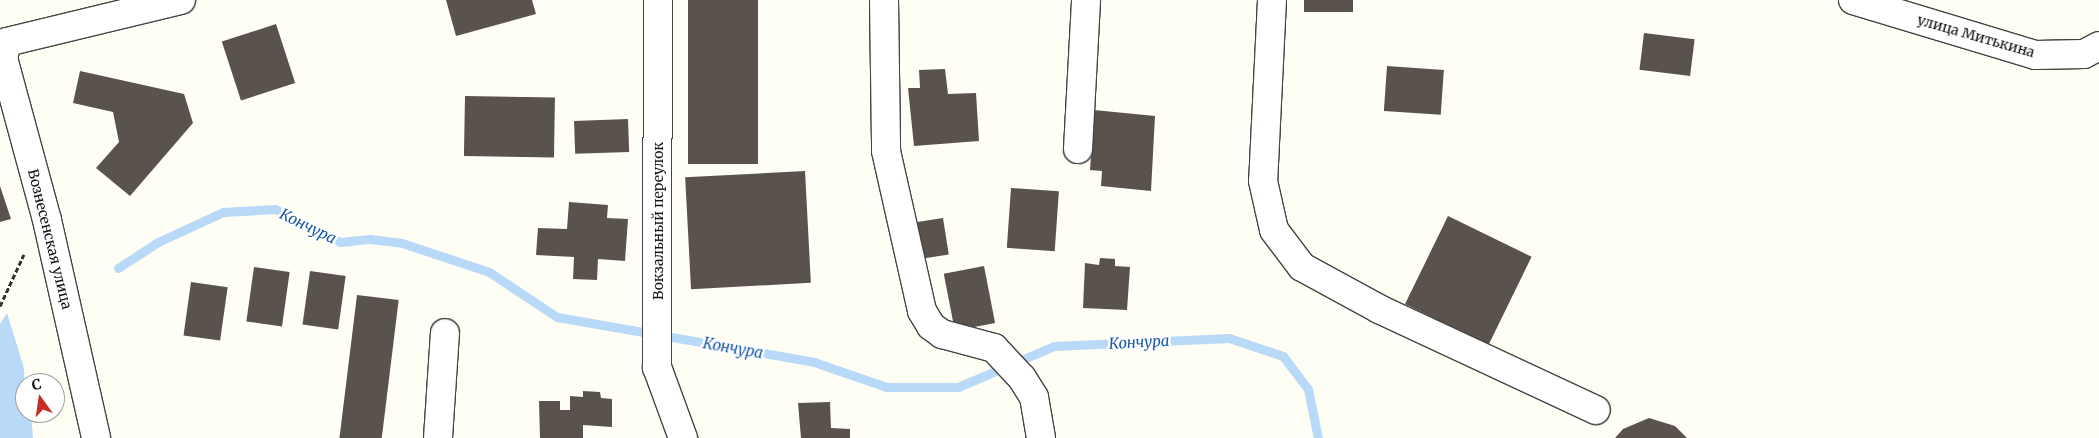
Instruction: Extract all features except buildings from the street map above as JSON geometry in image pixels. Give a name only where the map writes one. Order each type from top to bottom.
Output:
[{"type":"street","points":[[4,32],[181,0]]},
{"type":"street","name":"Вокзальный переулок","points":[[658,0],[657,367],[683,438]]},
{"type":"street","points":[[884,0],[886,151],[922,311],[931,326],[942,334],[994,348],[1022,378],[1034,397],[1041,438]]},
{"type":"street","points":[[1078,149],[1086,0]]},
{"type":"street","points":[[1272,0],[1263,181],[1274,230],[1302,266],[1379,309],[1596,410]]},
{"type":"street","name":"улица Митькина","points":[[1852,0],[2035,55],[2084,54],[2099,46]]},
{"type":"street","name":"Вознесенская улица","points":[[4,32],[3,58],[73,330],[96,438]]},
{"type":"street","points":[[438,438],[445,333]]},
{"type":"path","points":[[0,306],[26,252]]},
{"type":"water","points":[[7,313],[24,368],[24,373],[15,373],[15,423],[32,423],[33,438],[0,438],[0,324]]},
{"type":"waterway","name":"Кончура","points":[[118,268],[158,242],[223,212],[275,209],[340,242],[370,239],[402,243],[489,272],[557,317],[814,362],[886,387],[958,387],[1054,346],[1229,338],[1283,356],[1308,389],[1318,438]]}]
